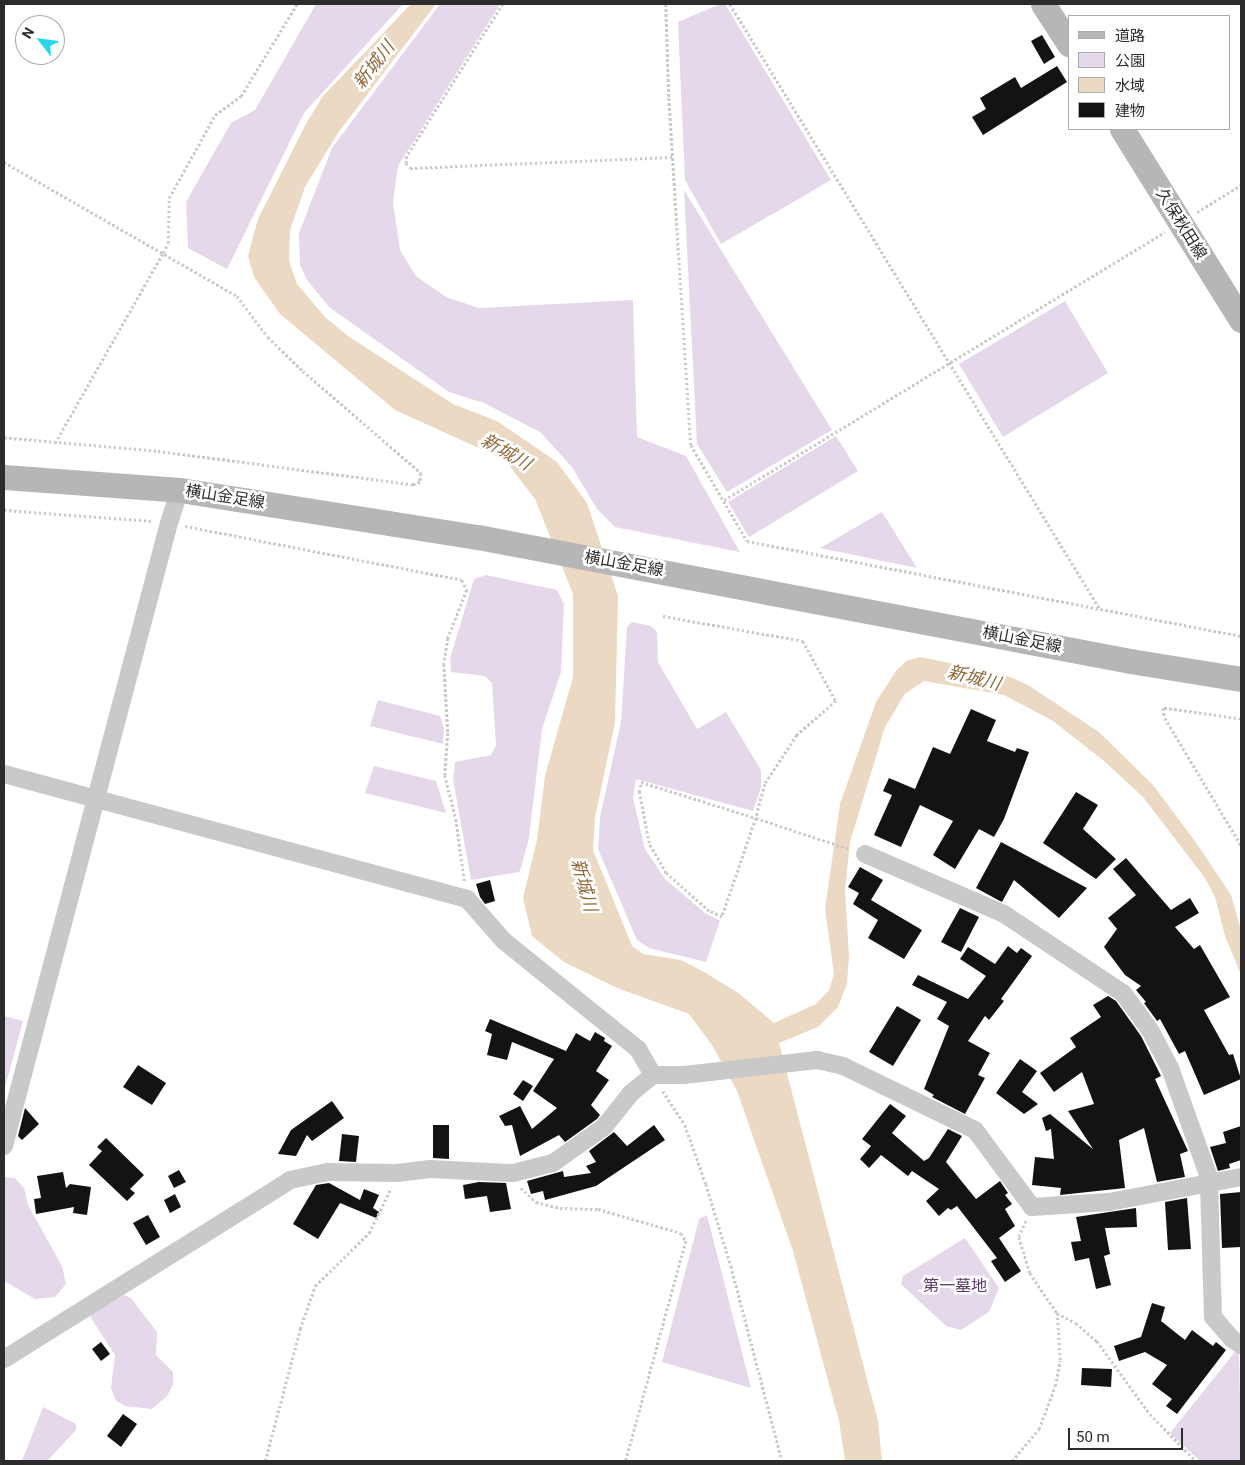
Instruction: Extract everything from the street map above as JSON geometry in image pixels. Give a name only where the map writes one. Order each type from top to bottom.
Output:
[{"type":"street","points":[[1043,4],[1068,42]]},
{"type":"street","name":"久保秋田線","points":[[1123,130],[1241,320]]},
{"type":"street","name":"横山金足線","points":[[4,477],[180,490],[478,537],[1130,662],[1241,679]]},
{"type":"street","points":[[4,1146],[169,523],[180,490]]},
{"type":"street","points":[[4,774],[468,899],[504,941],[638,1049],[653,1076]]},
{"type":"street","points":[[865,854],[1004,914],[1123,993],[1150,1030],[1170,1068],[1210,1183],[1213,1317],[1232,1339],[1241,1345]]},
{"type":"street","points":[[4,1359],[290,1180],[328,1172],[397,1173],[430,1170],[513,1173],[553,1163],[579,1147],[604,1126],[631,1093],[653,1076],[684,1075],[817,1060],[844,1066],[975,1130],[1032,1207],[1109,1202],[1241,1178]]},
{"type":"path","points":[[55,442],[168,243],[169,198],[215,114],[241,96],[297,4]]},
{"type":"path","points":[[503,4],[407,156],[406,163],[410,168],[672,156]]},
{"type":"path","points":[[666,4],[672,156],[691,445],[747,541],[1241,636]]},
{"type":"path","points":[[730,4],[952,362],[1100,609]]},
{"type":"path","points":[[4,162],[237,296],[268,337],[302,371],[421,473],[420,482],[413,485],[156,451],[4,438]]},
{"type":"path","points":[[724,500],[1241,185]]},
{"type":"path","points":[[4,510],[169,523],[462,580],[467,590],[448,638],[444,664],[448,733],[445,775],[456,819],[468,899]]},
{"type":"path","points":[[663,616],[803,641],[836,701],[797,735],[765,784],[756,818],[722,916],[709,911],[666,873],[649,843],[639,792],[641,782],[756,818],[865,854]]},
{"type":"path","points":[[1241,719],[1163,708],[1165,718],[1241,845]]},
{"type":"path","points":[[653,1076],[685,1125],[706,1184],[739,1294],[782,1461]]},
{"type":"path","points":[[266,1461],[300,1329],[315,1286],[369,1233],[397,1173]]},
{"type":"path","points":[[513,1173],[522,1192],[536,1202],[560,1208],[598,1209],[681,1233],[686,1241],[626,1461]]},
{"type":"path","points":[[1032,1207],[1019,1237],[1030,1273],[1057,1312],[1076,1323],[1097,1341],[1150,1414],[1196,1461]]},
{"type":"path","points":[[1012,1461],[1039,1429],[1055,1386],[1060,1360],[1057,1312]]},
{"type":"green space","points":[[316,4],[403,4],[304,113],[227,269],[188,248],[186,202],[231,123],[255,110]]},
{"type":"green space","points":[[440,4],[500,4],[398,166],[393,203],[400,250],[416,276],[446,297],[479,308],[633,300],[637,437],[686,456],[740,552],[615,527],[597,509],[572,467],[540,432],[484,403],[449,392],[329,307],[307,280],[300,265],[299,233],[332,148]]},
{"type":"green space","points":[[720,4],[725,4],[831,180],[721,244],[685,180],[678,22]]},
{"type":"green space","points":[[684,190],[832,430],[727,492],[697,444]]},
{"type":"green space","points":[[1065,301],[1108,373],[1003,437],[959,364]]},
{"type":"green space","points":[[836,436],[858,471],[749,537],[728,502]]},
{"type":"green space","points":[[882,512],[917,568],[820,548]]},
{"type":"green space","points":[[486,575],[557,590],[564,604],[561,672],[542,729],[529,838],[521,868],[519,872],[471,880],[453,779],[455,762],[491,755],[496,745],[492,683],[485,676],[451,672],[450,659],[474,579]]},
{"type":"green space","points":[[632,622],[651,626],[657,632],[658,662],[697,729],[726,712],[761,770],[761,787],[753,811],[636,779],[633,798],[645,849],[665,879],[705,913],[720,921],[706,962],[649,948],[637,940],[598,849],[600,817],[621,722],[627,627]]},
{"type":"green space","points":[[378,700],[440,716],[444,728],[443,744],[370,726]]},
{"type":"green space","points":[[374,766],[436,781],[446,813],[365,793]]},
{"type":"green space","points":[[4,1016],[23,1021],[4,1091]]},
{"type":"green space","points":[[4,1177],[15,1178],[24,1188],[28,1205],[62,1266],[66,1284],[55,1297],[35,1299],[4,1281]]},
{"type":"green space","points":[[707,1215],[751,1388],[662,1362],[699,1219]]},
{"type":"green space","name":"第一墓地","points":[[965,1238],[999,1288],[989,1312],[961,1330],[946,1326],[901,1284],[903,1276]]},
{"type":"green space","points":[[124,1295],[131,1298],[157,1332],[156,1355],[173,1372],[173,1385],[167,1396],[152,1409],[125,1406],[116,1401],[111,1388],[115,1355],[89,1315]]},
{"type":"green space","points":[[1239,1347],[1241,1461],[1199,1460],[1170,1433]]},
{"type":"green space","points":[[43,1407],[76,1424],[76,1430],[47,1461],[22,1461]]},
{"type":"water","name":"新城川","points":[[411,4],[436,4],[338,133],[305,187],[290,230],[289,261],[297,284],[325,317],[348,336],[453,404],[497,421],[557,462],[587,503],[618,596],[615,723],[595,817],[593,850],[632,946],[643,954],[681,960],[704,972],[737,992],[774,1023],[816,1004],[829,990],[834,974],[825,909],[840,804],[876,702],[896,671],[906,661],[920,657],[1003,674],[1028,685],[1099,732],[1153,785],[1197,844],[1231,895],[1241,930],[1241,975],[1225,936],[1215,897],[1205,878],[1143,797],[1104,761],[1053,721],[1004,695],[924,681],[905,694],[885,727],[850,842],[845,890],[849,956],[847,984],[838,1007],[818,1027],[779,1043],[878,1421],[882,1461],[845,1461],[839,1421],[793,1251],[737,1091],[712,1045],[689,1014],[617,988],[564,962],[532,936],[523,898],[537,840],[545,776],[573,677],[573,594],[535,499],[505,460],[395,410],[280,314],[254,277],[248,256],[258,219],[307,122],[323,96]]},
{"type":"building","points":[[1042,35],[1055,57],[1044,64],[1031,41]]},
{"type":"building","points":[[1057,66],[1067,82],[983,135],[972,117],[986,109],[980,98],[1015,77],[1021,88]]},
{"type":"building","points":[[971,709],[996,720],[987,741],[1015,752],[1017,748],[1029,752],[1004,819],[994,837],[979,829],[955,869],[933,855],[953,821],[920,805],[901,847],[874,835],[892,795],[883,791],[889,778],[915,789],[933,747],[950,754]]},
{"type":"building","points":[[1076,792],[1098,805],[1083,829],[1116,859],[1096,879],[1043,843]]},
{"type":"building","points":[[1001,842],[1087,888],[1059,918],[1014,880],[1002,902],[998,900],[976,888]]},
{"type":"building","points":[[1126,858],[1171,910],[1190,898],[1199,913],[1175,927],[1194,949],[1200,945],[1230,997],[1204,1010],[1229,1055],[1233,1054],[1241,1079],[1204,1095],[1185,1051],[1179,1054],[1160,1019],[1157,1021],[1144,1003],[1146,1002],[1136,990],[1141,986],[1125,975],[1104,947],[1117,929],[1108,918],[1136,895],[1113,869]]},
{"type":"building","points":[[860,867],[883,880],[871,900],[922,930],[904,959],[868,938],[878,920],[853,904],[859,893],[848,887]]},
{"type":"building","points":[[490,880],[495,901],[485,904],[480,897],[476,884]]},
{"type":"building","points":[[960,908],[979,917],[961,952],[941,942]]},
{"type":"building","points":[[1008,946],[1017,953],[1021,948],[1032,956],[1001,999],[1004,1001],[989,1020],[985,1016],[968,1041],[990,1053],[978,1075],[985,1078],[965,1114],[932,1097],[934,1095],[924,1089],[949,1026],[937,1019],[947,1002],[912,985],[918,975],[968,999],[986,976],[960,959],[968,947],[995,964]]},
{"type":"building","points":[[1108,996],[1116,1001],[1141,1036],[1161,1076],[1155,1079],[1188,1151],[1180,1154],[1185,1177],[1157,1182],[1144,1128],[1119,1140],[1125,1188],[1060,1195],[1061,1188],[1032,1185],[1035,1157],[1054,1159],[1051,1129],[1046,1131],[1042,1118],[1050,1114],[1093,1149],[1068,1111],[1094,1104],[1082,1072],[1054,1092],[1040,1073],[1076,1047],[1070,1038],[1101,1017],[1093,1005]]},
{"type":"building","points":[[897,1006],[921,1020],[893,1066],[869,1052]]},
{"type":"building","points":[[490,1019],[566,1051],[576,1033],[590,1041],[595,1032],[605,1038],[604,1041],[612,1046],[596,1071],[609,1080],[591,1105],[600,1115],[597,1119],[565,1142],[559,1135],[520,1156],[512,1125],[505,1126],[499,1116],[520,1106],[532,1129],[557,1108],[533,1091],[554,1059],[512,1042],[507,1060],[487,1055],[492,1034],[485,1031]]},
{"type":"building","points":[[1020,1059],[1037,1071],[1022,1092],[1038,1104],[1024,1114],[996,1093]]},
{"type":"building","points":[[138,1065],[166,1083],[152,1105],[123,1087]]},
{"type":"building","points":[[523,1080],[533,1086],[523,1101],[513,1094]]},
{"type":"building","points":[[332,1101],[344,1118],[312,1141],[307,1135],[296,1156],[278,1154],[291,1130]]},
{"type":"building","points":[[890,1104],[906,1116],[892,1133],[924,1161],[929,1158],[948,1129],[962,1136],[946,1162],[976,1199],[1000,1181],[1008,1193],[1005,1195],[1012,1204],[1005,1209],[1015,1226],[999,1238],[1021,1271],[1005,1282],[991,1261],[997,1258],[957,1206],[951,1210],[948,1208],[939,1216],[926,1201],[939,1189],[912,1171],[908,1176],[881,1155],[869,1168],[860,1159],[871,1146],[862,1139]]},
{"type":"building","points":[[25,1108],[39,1124],[22,1140],[18,1136]]},
{"type":"building","points":[[433,1125],[449,1125],[449,1159],[433,1158]]},
{"type":"building","points":[[654,1125],[665,1140],[596,1186],[545,1200],[543,1191],[531,1194],[527,1181],[563,1171],[564,1177],[591,1173],[586,1166],[596,1162],[589,1151],[614,1132],[627,1146]]},
{"type":"building","points":[[1241,1126],[1241,1160],[1229,1164],[1230,1168],[1218,1171],[1210,1147],[1226,1143],[1223,1132]]},
{"type":"building","points":[[342,1134],[359,1136],[356,1162],[339,1161]]},
{"type":"building","points":[[106,1138],[144,1175],[130,1189],[135,1193],[127,1201],[89,1165],[102,1151],[97,1147]]},
{"type":"building","points":[[179,1170],[186,1182],[174,1188],[168,1176]]},
{"type":"building","points":[[63,1172],[66,1188],[70,1184],[91,1187],[87,1215],[73,1213],[74,1207],[36,1214],[34,1199],[41,1198],[37,1176]]},
{"type":"building","points":[[479,1182],[506,1183],[511,1209],[490,1212],[487,1196],[465,1199],[463,1185]]},
{"type":"building","points":[[329,1183],[360,1200],[364,1189],[379,1195],[373,1208],[379,1212],[376,1218],[340,1203],[318,1239],[293,1224],[316,1185]]},
{"type":"building","points":[[1241,1192],[1241,1247],[1222,1248],[1220,1194]]},
{"type":"building","points":[[175,1194],[181,1207],[170,1213],[164,1200]]},
{"type":"building","points":[[1187,1198],[1191,1249],[1168,1250],[1165,1202]]},
{"type":"building","points":[[1136,1208],[1137,1227],[1105,1228],[1110,1254],[1104,1256],[1111,1285],[1096,1289],[1089,1258],[1075,1261],[1071,1242],[1081,1241],[1076,1217]]},
{"type":"building","points":[[148,1215],[160,1237],[146,1245],[133,1223]]},
{"type":"building","points":[[1152,1303],[1165,1307],[1161,1321],[1185,1340],[1192,1330],[1213,1346],[1216,1342],[1226,1350],[1177,1414],[1166,1406],[1172,1399],[1152,1384],[1167,1365],[1145,1352],[1119,1361],[1114,1346],[1141,1337]]},
{"type":"building","points":[[101,1342],[110,1354],[101,1361],[92,1349]]},
{"type":"building","points":[[1082,1368],[1112,1369],[1111,1387],[1081,1385]]},
{"type":"building","points":[[123,1414],[137,1424],[121,1447],[107,1436]]}]
